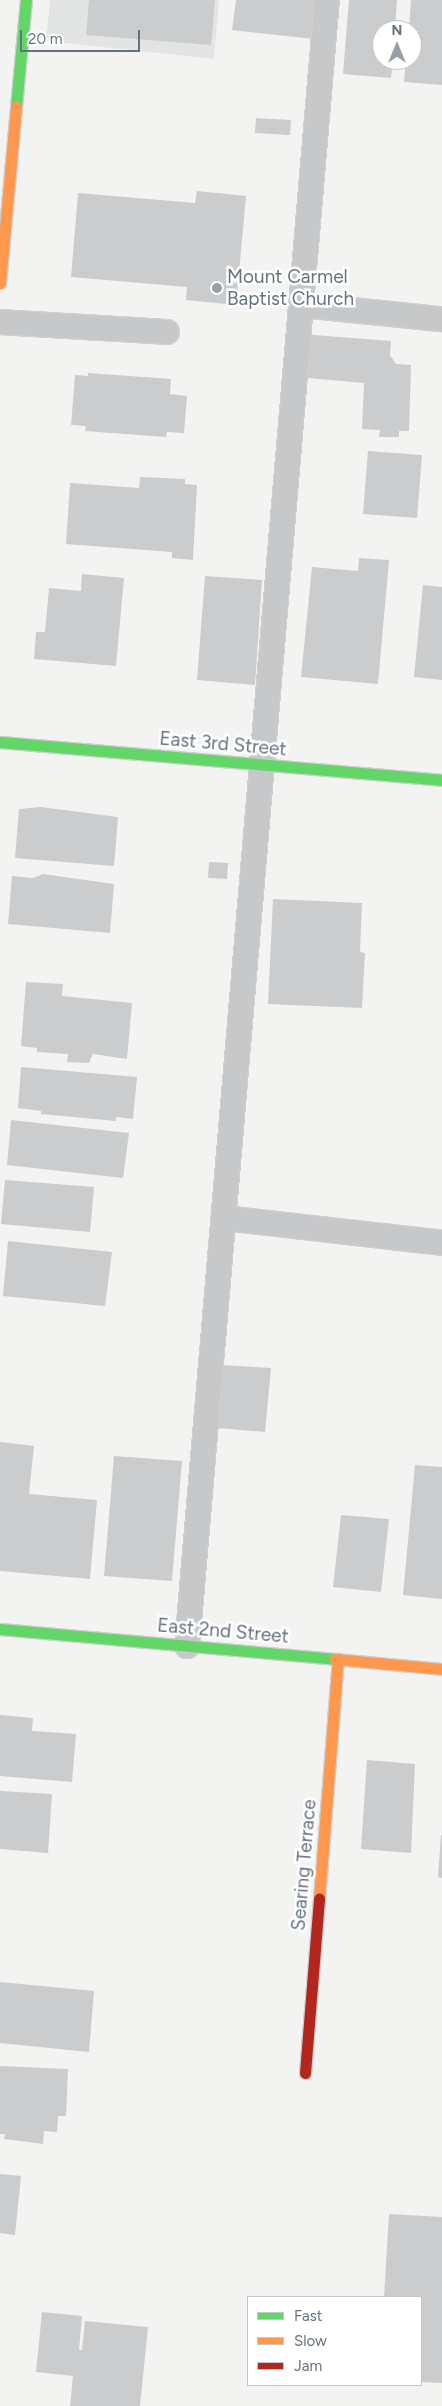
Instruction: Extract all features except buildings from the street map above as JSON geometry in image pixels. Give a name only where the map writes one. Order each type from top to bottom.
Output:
[{"type":"street","points":[[0,283],[26,0]]},
{"type":"street","name":"East 3rd Street","points":[[0,742],[442,780]]},
{"type":"street","name":"East 2nd Street","points":[[0,1629],[442,1669]]},
{"type":"street","name":"Searing Terrace","points":[[305,2073],[338,1659]]},
{"type":"lane","points":[[187,1646],[264,765],[328,0]]},
{"type":"lane","points":[[302,305],[440,319]]},
{"type":"lane","points":[[0,322],[167,332]]},
{"type":"lane","points":[[224,1218],[442,1243]]},
{"type":"shaded area","points":[[50,0],[219,0],[214,59],[46,41]]},
{"type":"traffic: fast","points":[[16,107],[26,0]]},
{"type":"traffic: fast","points":[[0,742],[442,780]]},
{"type":"traffic: fast","points":[[0,1629],[335,1659]]},
{"type":"traffic: slow","points":[[0,283],[16,107]]},
{"type":"traffic: slow","points":[[335,1659],[442,1669]]},
{"type":"traffic: slow","points":[[319,1899],[338,1659]]},
{"type":"traffic: jam","points":[[305,2073],[319,1899]]},
{"type":"place","name":"Mount Carmel Baptist Church","points":[[217,288]]}]
